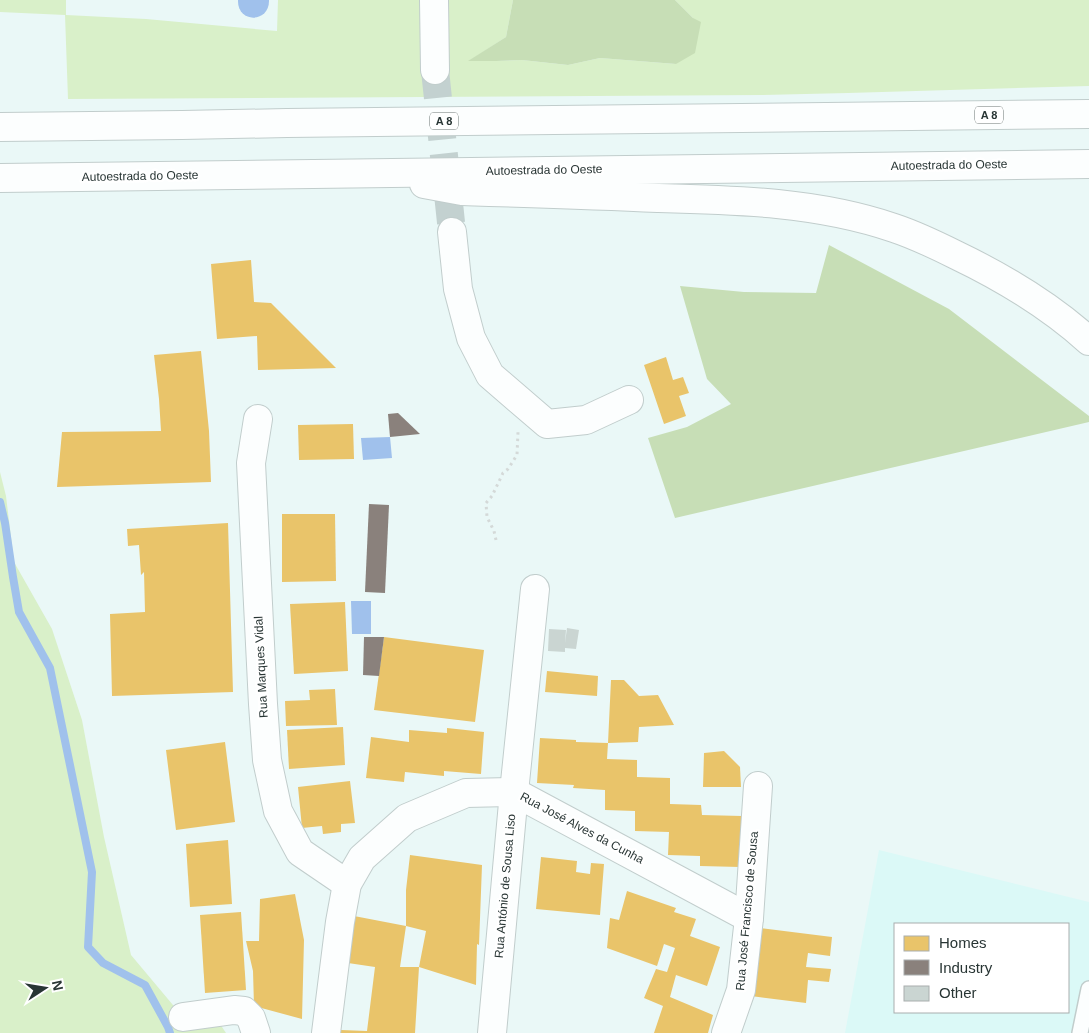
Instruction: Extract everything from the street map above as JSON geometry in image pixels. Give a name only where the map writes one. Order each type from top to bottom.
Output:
[{"type":"main road","points":[[434,0],[435,70]]},
{"type":"main road","name":"A 8","points":[[0,127],[287,122],[1089,114]]},
{"type":"main road","name":"Autoestrada do Oeste","points":[[0,178],[1089,164]]},
{"type":"main road","points":[[356,173],[462,191],[742,200],[820,210],[857,218],[893,228],[925,240],[999,277],[1054,312],[1089,341]]},
{"type":"main road","points":[[452,232],[458,288],[471,338],[490,375],[547,424],[586,420],[629,400]]},
{"type":"main road","name":"Rua Marques Vidal","points":[[258,419],[251,463],[267,760],[278,811],[300,852],[347,884]]},
{"type":"main road","name":"Rua António de Sousa Liso","points":[[492,1033],[535,589]]},
{"type":"main road","name":"Rua José Francisco de Sousa","points":[[726,1033],[741,990],[749,918],[758,786]]},
{"type":"main road","name":"Rua José Alves da Cunha","points":[[326,1033],[340,922],[347,884],[362,858],[407,818],[466,793],[514,792],[749,918]]},
{"type":"main road","points":[[183,1017],[234,1010],[244,1011],[251,1018],[256,1033]]},
{"type":"lane","points":[[1080,1033],[1088,996]]},
{"type":"path","points":[[496,540],[487,517],[486,503],[492,496],[503,473],[517,455],[517,422],[520,401]]},
{"type":"shaded area","points":[[879,850],[1089,902],[1089,1033],[845,1033]]},
{"type":"green space","points":[[0,0],[66,0],[66,15],[146,19],[277,31],[278,0],[513,0],[506,37],[469,61],[522,60],[568,65],[600,58],[676,64],[693,18],[675,0],[1089,0],[1089,86],[763,95],[68,99],[65,15],[0,12]]},
{"type":"green space","points":[[513,0],[675,0],[693,18],[701,22],[695,53],[676,64],[600,58],[568,65],[522,60],[468,61],[506,37]]},
{"type":"green space","points":[[829,245],[949,309],[1089,416],[1089,422],[675,518],[648,438],[687,427],[731,404],[707,379],[680,286],[744,292],[816,293]]},
{"type":"green space","points":[[0,472],[6,496],[14,562],[52,629],[82,720],[104,837],[131,955],[183,1017],[216,1018],[226,1033],[0,1033]]},
{"type":"water","points":[[238,0],[269,0],[268,8],[259,16],[254,18],[248,17],[239,8]]},
{"type":"water","points":[[390,437],[392,458],[363,460],[361,438]]},
{"type":"water","points":[[351,601],[371,601],[371,634],[352,634]]},
{"type":"building: Homes","points":[[251,260],[254,302],[271,303],[336,368],[258,370],[257,336],[217,339],[211,264]]},
{"type":"building: Homes","points":[[201,351],[209,431],[211,482],[57,487],[62,432],[161,431],[154,355]]},
{"type":"building: Homes","points":[[666,357],[673,380],[683,377],[689,393],[679,396],[686,416],[664,424],[644,365]]},
{"type":"building: Homes","points":[[353,424],[354,459],[299,460],[298,425]]},
{"type":"building: Homes","points":[[282,514],[335,514],[336,581],[282,582]]},
{"type":"building: Homes","points":[[228,523],[233,692],[112,696],[110,614],[145,612],[144,572],[141,575],[139,545],[128,546],[127,529]]},
{"type":"building: Homes","points":[[345,602],[348,671],[294,674],[290,604]]},
{"type":"building: Homes","points":[[384,637],[484,650],[475,722],[374,710]]},
{"type":"building: Homes","points":[[547,671],[598,676],[597,696],[545,692]]},
{"type":"building: Homes","points":[[611,680],[624,680],[639,696],[658,695],[674,725],[639,727],[638,742],[608,743]]},
{"type":"building: Homes","points":[[335,689],[337,725],[286,726],[285,701],[310,700],[309,690]]},
{"type":"building: Homes","points":[[343,727],[345,765],[289,769],[287,730]]},
{"type":"building: Homes","points":[[447,728],[484,732],[481,774],[444,771],[444,776],[405,772],[404,782],[366,778],[371,737],[409,742],[409,730],[447,733]]},
{"type":"building: Homes","points":[[540,738],[608,743],[607,759],[637,760],[637,777],[670,778],[670,804],[701,805],[702,815],[742,816],[740,867],[700,866],[700,856],[668,855],[669,832],[635,831],[635,811],[605,810],[605,790],[573,788],[574,785],[537,783]]},
{"type":"building: Homes","points":[[225,742],[235,822],[176,830],[166,750]]},
{"type":"building: Homes","points":[[724,751],[740,767],[741,787],[703,787],[704,753]]},
{"type":"building: Homes","points":[[350,781],[355,823],[341,824],[341,832],[323,834],[322,826],[302,828],[298,787]]},
{"type":"building: Homes","points":[[228,840],[232,904],[190,907],[186,844]]},
{"type":"building: Homes","points":[[410,855],[482,865],[476,985],[419,967],[426,931],[406,926],[406,890]]},
{"type":"building: Homes","points":[[541,857],[577,861],[576,872],[590,874],[591,863],[604,864],[600,915],[536,909]]},
{"type":"building: Homes","points":[[627,891],[676,908],[674,912],[696,919],[690,936],[720,947],[707,986],[676,975],[670,997],[713,1015],[708,1033],[654,1033],[663,1006],[644,998],[656,969],[667,972],[675,948],[664,944],[657,966],[607,948],[610,918],[619,920]]},
{"type":"building: Homes","points":[[295,894],[304,940],[302,1019],[254,1006],[253,971],[246,941],[259,941],[260,899]]},
{"type":"building: Homes","points":[[241,912],[246,990],[205,993],[200,915]]},
{"type":"building: Homes","points":[[354,916],[406,926],[400,967],[419,967],[415,1033],[341,1033],[341,1030],[367,1031],[375,967],[348,963]]},
{"type":"building: Homes","points":[[759,928],[832,937],[830,956],[808,953],[806,967],[831,969],[829,982],[808,980],[806,1003],[751,996]]},
{"type":"building: Industry","points":[[398,413],[420,434],[390,437],[388,414]]},
{"type":"building: Industry","points":[[369,504],[389,505],[385,593],[365,592]]},
{"type":"building: Industry","points":[[364,637],[384,637],[379,676],[363,675]]},
{"type":"building: Other","points":[[567,628],[579,630],[576,649],[565,648],[565,652],[548,651],[549,629],[566,630],[565,643]]},
{"type":"waterway","points":[[0,502],[19,612],[50,668],[92,872],[88,947],[103,963],[145,985],[170,1033]]},
{"type":"tunnel","points":[[435,70],[452,232]]}]
